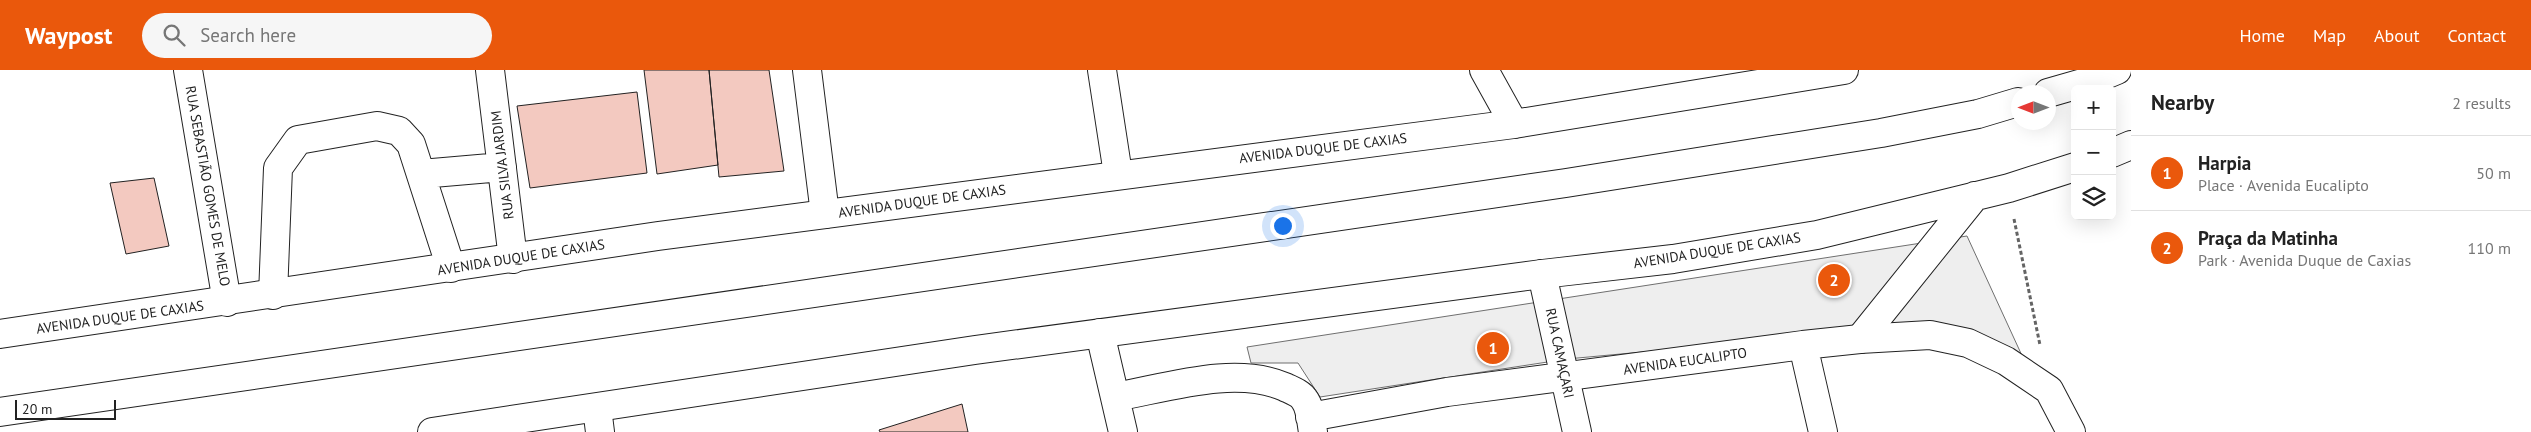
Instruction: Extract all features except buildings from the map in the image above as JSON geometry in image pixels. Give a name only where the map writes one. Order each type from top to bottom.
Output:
[{"type":"main road","name":"RUA SEBASTIÃO GOMES DE MELO","points":[[188,70],[227,302]]},
{"type":"main road","name":"RUA SILVA JARDIM","points":[[490,70],[513,259]]},
{"type":"main road","points":[[807,70],[824,214]]},
{"type":"main road","points":[[1102,70],[1118,174]]},
{"type":"main road","points":[[1484,70],[1514,124]]},
{"type":"main road","name":"AVENIDA DUQUE DE CAXIAS","points":[[0,334],[227,302],[658,236],[1118,174],[1514,124],[1844,70]]},
{"type":"main road","points":[[2056,91],[2093,80],[2117,70]]},
{"type":"main road","points":[[0,412],[1566,183],[1881,133],[1978,114],[2011,104]]},
{"type":"main road","points":[[273,295],[278,168],[298,140],[378,126],[399,131],[411,144],[451,268]]},
{"type":"main road","points":[[2116,151],[2131,145]]},
{"type":"main road","points":[[421,174],[502,167]]},
{"type":"main road","name":"AVENIDA DUQUE DE CAXIAS","points":[[432,432],[599,420],[1100,333],[1542,274],[1673,259],[1817,235],[2009,188],[2071,168]]},
{"type":"main road","points":[[1860,339],[1975,196]]},
{"type":"main road","name":"RUA CAMAÇARI","points":[[1542,274],[1577,432]]},
{"type":"main road","points":[[1100,333],[1123,432]]},
{"type":"main road","name":"AVENIDA EUCALIPTO","points":[[1312,425],[1447,392],[1565,378],[1803,345],[1860,339],[1930,335],[1968,343],[2006,361],[2048,390],[2071,432]]},
{"type":"main road","points":[[1803,345],[1823,432]]},
{"type":"main road","points":[[1115,397],[1225,377],[1253,378],[1276,383],[1304,398],[1312,425]]},
{"type":"path","points":[[2009,188],[2048,390]]},
{"type":"shaded area","points":[[1967,236],[2024,360],[1932,325],[1567,359],[1320,397],[1298,363],[1251,363],[1247,347]]},
{"type":"place","name":"Praça da Matinha","points":[[1834,280]]},
{"type":"place","name":"Harpia","points":[[1493,348]]}]
